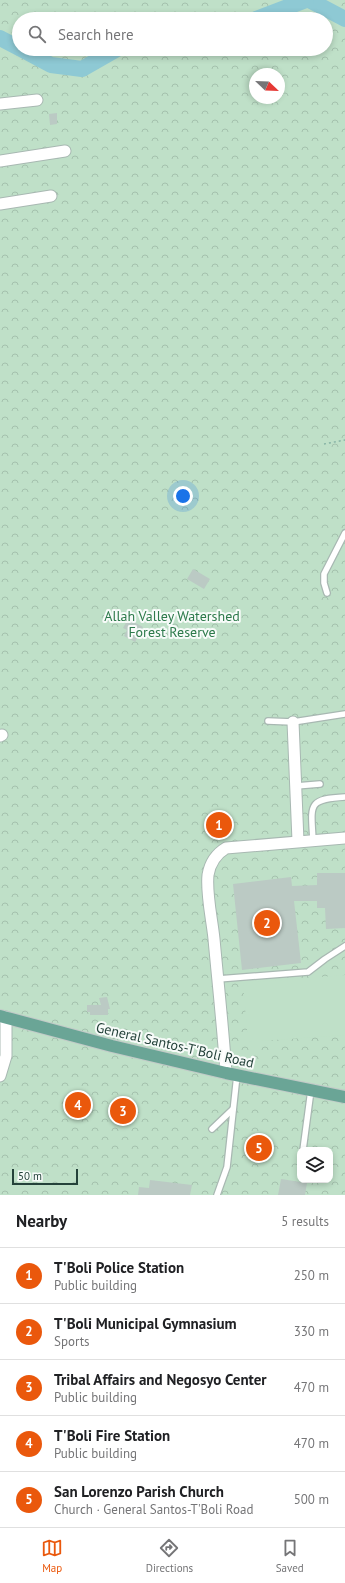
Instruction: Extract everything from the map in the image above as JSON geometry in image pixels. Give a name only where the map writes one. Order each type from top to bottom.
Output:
[{"type":"main road","name":"General Santos-T'Boli Road","points":[[3,1016],[112,1046],[231,1074],[345,1097]]},
{"type":"street","points":[[0,104],[37,100]]},
{"type":"street","points":[[0,161],[65,151]]},
{"type":"street","points":[[0,204],[51,196]]},
{"type":"street","points":[[293,722],[298,841]]},
{"type":"street","points":[[231,1074],[218,979],[208,883],[210,867],[214,858],[226,848],[345,838]]},
{"type":"street","points":[[0,1076],[6,1056],[3,1016]]},
{"type":"lane","points":[[327,593],[324,584],[324,574],[345,533]]},
{"type":"lane","points":[[268,721],[293,722],[345,714]]},
{"type":"lane","points":[[296,786],[320,784]]},
{"type":"lane","points":[[313,840],[311,814],[314,806],[318,801],[326,798],[345,797]]},
{"type":"lane","points":[[218,979],[308,972],[345,946]]},
{"type":"lane","points":[[217,1195],[227,1167],[233,1108],[231,1074]]},
{"type":"lane","points":[[303,1147],[311,1090]]},
{"type":"lane","points":[[212,1129],[233,1108]]},
{"type":"path","points":[[324,444],[345,440]]},
{"type":"green space","name":"Allah Valley Watershed Forest Reserve","points":[[0,0],[345,0],[345,1195],[0,1195]]},
{"type":"green space","points":[[345,975],[345,1035],[248,1042],[243,983]]},
{"type":"building","points":[[57,113],[57,124],[50,125],[49,114]]},
{"type":"building","points":[[193,569],[210,579],[204,589],[187,579]]},
{"type":"building","points":[[128,619],[143,627],[135,642],[124,636],[127,630],[123,628]]},
{"type":"building","points":[[317,873],[345,873],[345,928],[326,929],[325,908],[317,908],[317,901],[294,901],[301,963],[242,970],[233,884],[291,877],[292,886],[317,885]]},
{"type":"building","points":[[107,997],[110,1009],[108,1009],[108,1015],[90,1015],[90,1012],[87,1012],[87,1005],[101,1005],[99,998]]},
{"type":"building","points":[[69,1094],[91,1098],[88,1115],[65,1111]]},
{"type":"building","points":[[281,1179],[297,1181],[297,1183],[307,1183],[305,1195],[278,1195]]},
{"type":"building","points":[[150,1180],[192,1185],[190,1195],[138,1195],[139,1187],[149,1188]]},
{"type":"waterway","points":[[274,12],[306,0]]},
{"type":"waterway","points":[[309,0],[332,12]]},
{"type":"waterway","points":[[333,13],[345,19]]},
{"type":"waterway","points":[[0,38],[12,44]]},
{"type":"waterway","points":[[34,56],[51,65],[82,69],[105,56]]},
{"type":"place","name":"T'Boli Police Station","points":[[219,825]]},
{"type":"place","name":"T'Boli Municipal Gymnasium","points":[[267,923]]},
{"type":"place","name":"T'Boli Fire Station","points":[[78,1105]]},
{"type":"place","name":"Tribal Affairs and Negosyo Center","points":[[123,1111]]},
{"type":"place","name":"San Lorenzo Parish Church","points":[[259,1148]]}]
